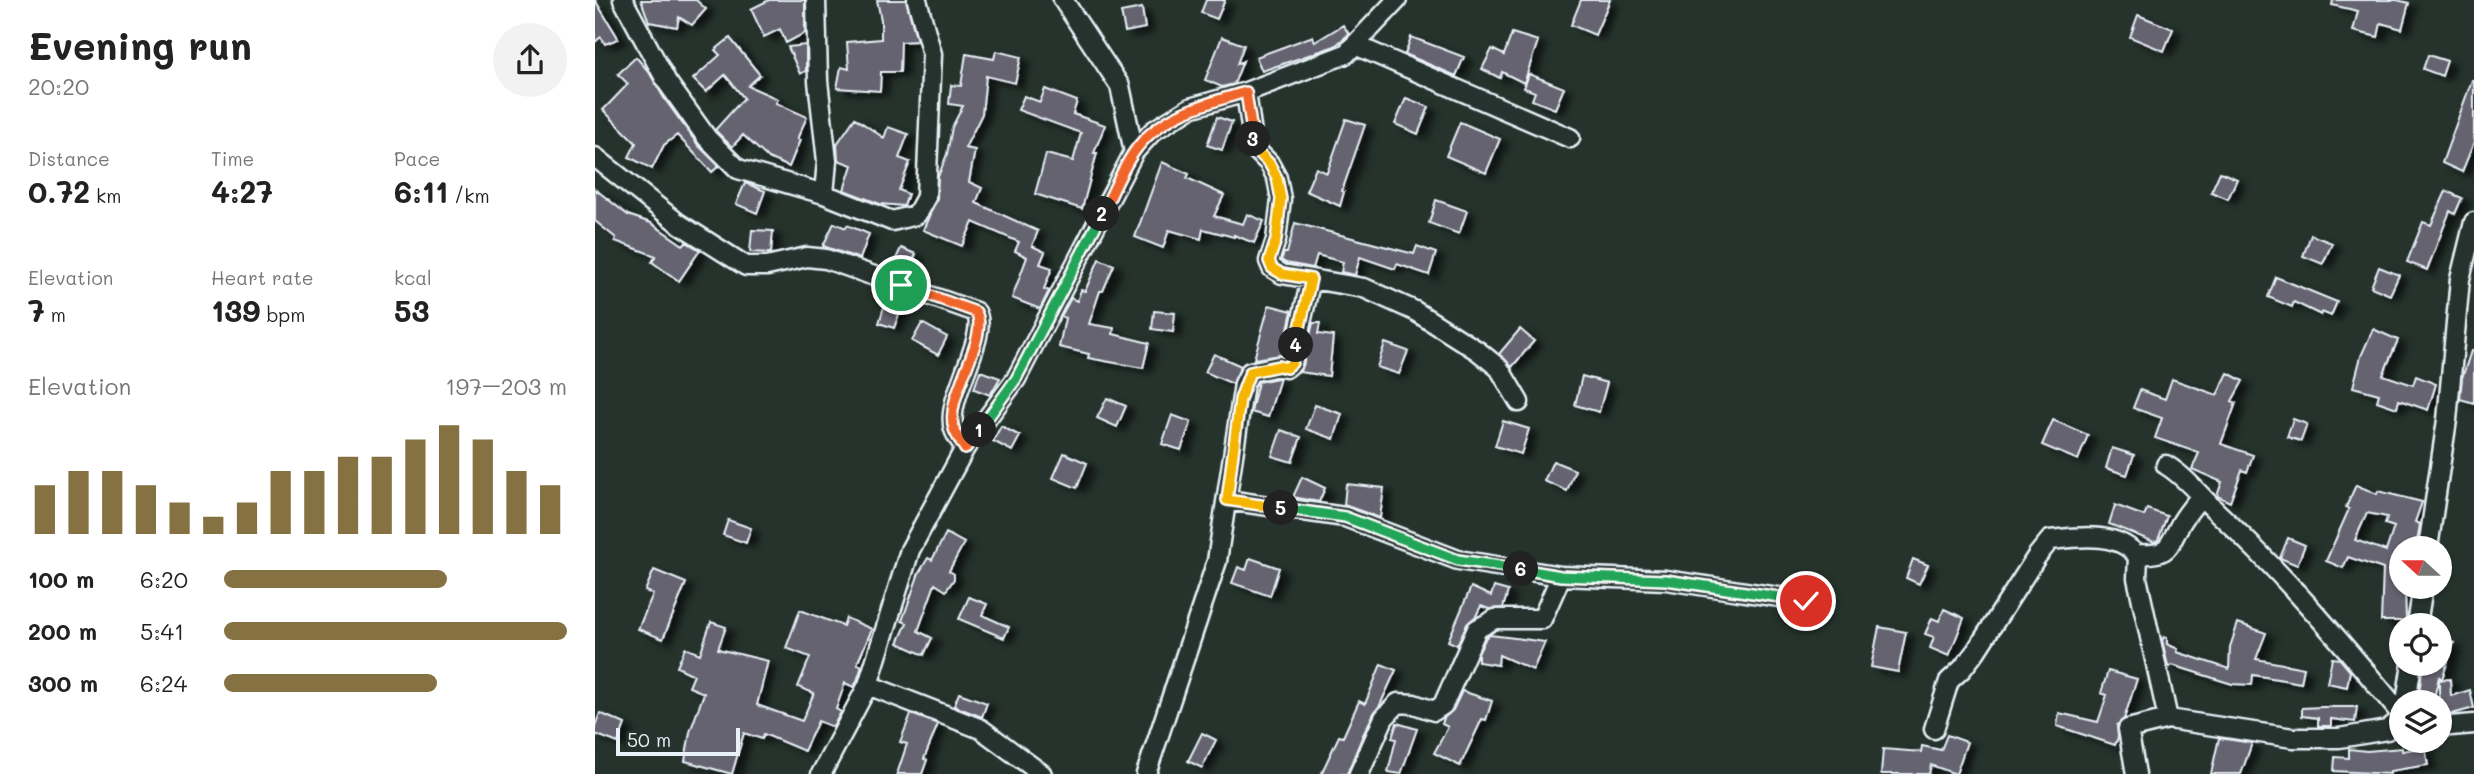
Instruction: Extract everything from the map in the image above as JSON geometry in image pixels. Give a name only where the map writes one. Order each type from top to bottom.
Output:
[{"type":"street","points":[[624,0],[667,82],[707,138],[739,169],[824,194],[892,221],[916,215],[926,197],[932,54],[917,0]]},
{"type":"street","points":[[816,0],[818,81],[827,161],[824,194]]},
{"type":"street","points":[[1063,0],[1120,86],[1134,152]]},
{"type":"street","points":[[821,774],[868,685],[911,550],[965,449],[1016,379],[1134,152],[1153,131],[1190,108],[1246,92],[1346,54],[1397,0]]},
{"type":"street","points":[[1355,45],[1570,138]]},
{"type":"street","points":[[1246,92],[1254,148],[1269,163],[1277,178],[1281,199],[1276,240],[1269,261],[1272,268],[1282,274],[1364,288],[1415,311],[1478,351],[1499,369],[1519,402]]},
{"type":"street","points":[[595,157],[678,223],[746,265],[768,266],[807,257],[825,258],[976,312],[980,318],[980,330],[962,380],[954,414],[953,428],[965,449]]},
{"type":"street","points":[[2430,536],[2447,420],[2460,279],[2474,222]]},
{"type":"street","points":[[1146,774],[1217,561],[1244,384],[1250,372],[1279,366],[1286,368],[1292,363],[1311,279]]},
{"type":"street","points":[[2166,465],[2181,474],[2265,559],[2342,643],[2389,702]]},
{"type":"street","points":[[2136,554],[2161,553],[2169,548],[2182,522],[2201,496]]},
{"type":"street","points":[[1227,500],[1345,517],[1458,560],[1561,576],[1666,580],[1806,601]]},
{"type":"street","points":[[1934,729],[1949,681],[1962,669],[1995,625],[2037,556],[2050,540],[2077,538],[2107,539],[2130,546],[2139,557],[2137,578],[2168,719]]},
{"type":"street","points":[[1359,774],[1384,718],[1398,703],[1414,704],[1434,711],[1443,705],[1477,628],[1495,619],[1542,619],[1561,576]]},
{"type":"street","points":[[868,685],[981,729],[1042,774]]},
{"type":"street","points":[[2136,774],[2128,730],[2168,719],[2293,738],[2339,738],[2389,728]]},
{"type":"street","points":[[2452,726],[2474,724]]},
{"type":"building","points":[[595,0],[618,39],[605,44],[601,37],[595,42]]},
{"type":"building","points":[[641,0],[696,0],[706,9],[692,25],[679,17],[677,27],[649,22]]},
{"type":"building","points":[[769,0],[805,0],[805,33],[786,43],[780,29],[764,37],[751,9]]},
{"type":"building","points":[[877,0],[906,0],[917,41],[901,42],[900,72],[881,72],[880,91],[837,88],[841,67],[849,69],[847,42],[881,39]]},
{"type":"building","points":[[1206,0],[1225,0],[1217,19],[1201,13]]},
{"type":"building","points":[[1581,0],[1610,0],[1595,35],[1571,25]]},
{"type":"building","points":[[2333,0],[2397,0],[2409,3],[2402,29],[2381,23],[2378,37],[2353,31],[2358,11],[2332,5]]},
{"type":"building","points":[[1142,8],[1145,28],[1125,32],[1121,12]]},
{"type":"building","points":[[2138,15],[2173,29],[2164,51],[2130,37]]},
{"type":"building","points":[[1343,25],[1349,34],[1335,46],[1262,71],[1256,57],[1313,36],[1315,42]]},
{"type":"building","points":[[1512,33],[1538,41],[1524,83],[1502,72],[1500,78],[1482,69],[1492,49],[1504,55]]},
{"type":"building","points":[[1222,37],[1244,45],[1237,64],[1243,61],[1234,84],[1222,87],[1205,80]]},
{"type":"building","points":[[1411,37],[1464,57],[1456,76],[1405,54]]},
{"type":"building","points":[[730,38],[760,75],[748,86],[778,99],[776,103],[807,117],[789,167],[768,158],[743,135],[732,147],[715,130],[744,98],[725,75],[706,92],[693,79],[720,55],[715,50]]},
{"type":"building","points":[[806,45],[806,71],[800,74],[788,47]]},
{"type":"building","points":[[996,51],[1021,57],[1015,83],[986,76],[982,114],[965,148],[975,150],[969,182],[982,188],[976,203],[1038,231],[1032,246],[1045,252],[1040,264],[1052,268],[1044,289],[1049,291],[1040,309],[1012,298],[1027,257],[1015,251],[1019,242],[973,222],[962,246],[923,230],[937,198],[938,177],[947,154],[952,127],[963,106],[949,104],[951,85],[961,86],[966,54],[994,59]]},
{"type":"building","points":[[2428,55],[2447,61],[2442,76],[2423,69]]},
{"type":"building","points":[[636,57],[698,145],[719,166],[712,172],[677,135],[664,145],[652,169],[629,157],[636,143],[603,110],[628,84],[618,74]]},
{"type":"building","points":[[1529,74],[1564,88],[1555,109],[1532,100],[1535,92],[1524,88]]},
{"type":"building","points":[[2472,80],[2474,142],[2462,172],[2442,163]]},
{"type":"building","points":[[1045,89],[1077,101],[1073,114],[1105,125],[1094,153],[1097,153],[1082,209],[1035,194],[1046,154],[1073,161],[1081,133],[1018,110],[1024,96],[1040,102]]},
{"type":"building","points":[[1406,98],[1429,107],[1418,134],[1395,124]]},
{"type":"building","points":[[1217,117],[1232,122],[1222,150],[1207,145]]},
{"type":"building","points":[[855,118],[884,138],[888,127],[908,134],[899,158],[910,162],[899,190],[908,194],[904,206],[880,204],[844,190],[852,165],[838,160],[837,144]]},
{"type":"building","points":[[1346,119],[1365,125],[1342,191],[1344,192],[1340,206],[1306,191],[1316,168],[1327,173]]},
{"type":"building","points":[[1460,122],[1500,139],[1486,173],[1446,156]]},
{"type":"building","points":[[1162,162],[1189,174],[1187,178],[1224,195],[1214,216],[1243,224],[1247,214],[1264,221],[1254,243],[1234,235],[1203,229],[1201,239],[1169,230],[1163,248],[1135,237]]},
{"type":"building","points":[[2220,172],[2237,179],[2228,199],[2211,192]]},
{"type":"building","points":[[745,183],[765,191],[757,213],[736,204]]},
{"type":"building","points":[[595,189],[628,215],[651,223],[683,245],[686,242],[700,250],[679,281],[652,262],[656,256],[615,241],[616,238],[595,221]]},
{"type":"building","points":[[2446,191],[2462,198],[2455,214],[2450,211],[2427,270],[2407,262],[2423,222],[2431,225]]},
{"type":"building","points":[[1436,200],[1467,211],[1459,234],[1429,223]]},
{"type":"building","points":[[834,223],[869,234],[860,259],[823,246]]},
{"type":"building","points":[[1295,223],[1414,254],[1417,246],[1436,253],[1429,275],[1397,264],[1395,269],[1360,257],[1355,275],[1341,272],[1343,262],[1317,255],[1313,268],[1286,263],[1281,260],[1284,253],[1287,253]]},
{"type":"building","points":[[752,230],[773,231],[771,253],[750,252]]},
{"type":"building","points":[[2311,235],[2332,243],[2323,264],[2303,256]]},
{"type":"building","points":[[901,248],[916,254],[908,272],[893,265]]},
{"type":"building","points":[[1099,259],[1114,265],[1103,291],[1100,291],[1089,324],[1114,328],[1113,334],[1149,343],[1143,368],[1088,358],[1089,354],[1059,347],[1065,318],[1061,316],[1071,298],[1077,301],[1081,290],[1085,291]]},
{"type":"building","points":[[2379,267],[2399,275],[2390,295],[2371,287]]},
{"type":"building","points":[[2276,277],[2337,302],[2331,316],[2322,312],[2321,315],[2294,302],[2292,307],[2268,297]]},
{"type":"building","points":[[887,297],[903,303],[894,328],[879,323]]},
{"type":"building","points":[[1269,305],[1292,311],[1282,355],[1254,359]]},
{"type":"building","points":[[1154,311],[1175,313],[1173,332],[1152,329]]},
{"type":"building","points":[[922,323],[947,337],[938,355],[912,341]]},
{"type":"building","points":[[1313,323],[1320,323],[1318,334],[1333,336],[1329,376],[1299,372],[1303,366]]},
{"type":"building","points":[[1520,329],[1534,341],[1512,367],[1499,354]]},
{"type":"building","points":[[2373,329],[2398,340],[2383,375],[2413,385],[2416,376],[2436,384],[2428,410],[2399,400],[2397,408],[2377,401],[2379,394],[2353,387],[2361,356]]},
{"type":"building","points":[[1385,343],[1408,351],[1399,374],[1377,367]]},
{"type":"building","points":[[2471,351],[2474,351],[2474,403],[2460,399],[2462,378]]},
{"type":"building","points":[[1214,354],[1241,366],[1233,384],[1205,372]]},
{"type":"building","points":[[980,371],[1000,378],[990,395],[974,389]]},
{"type":"building","points":[[2228,373],[2243,381],[2232,401],[2236,403],[2221,444],[2253,455],[2247,472],[2242,470],[2230,502],[2217,496],[2222,482],[2192,469],[2199,453],[2155,438],[2162,418],[2133,408],[2140,390],[2165,399],[2172,379],[2217,395]]},
{"type":"building","points":[[1582,376],[1607,383],[1599,412],[1575,405]]},
{"type":"building","points":[[1280,378],[1268,417],[1251,412],[1258,382]]},
{"type":"building","points":[[1107,398],[1126,406],[1117,427],[1097,418]]},
{"type":"building","points":[[1315,405],[1342,414],[1334,439],[1306,429]]},
{"type":"building","points":[[1172,415],[1191,422],[1181,450],[1162,444]]},
{"type":"building","points":[[2293,419],[2307,424],[2301,441],[2287,437]]},
{"type":"building","points":[[2053,420],[2088,435],[2078,460],[2042,445]]},
{"type":"building","points":[[1503,421],[1529,429],[1521,454],[1495,446]]},
{"type":"building","points":[[1001,426],[1020,436],[1012,451],[993,441]]},
{"type":"building","points":[[1281,430],[1301,437],[1292,462],[1272,456]]},
{"type":"building","points":[[2112,448],[2134,455],[2127,475],[2106,468]]},
{"type":"building","points":[[1064,453],[1087,463],[1077,488],[1053,478]]},
{"type":"building","points":[[1553,461],[1575,470],[1567,491],[1544,481]]},
{"type":"building","points":[[1302,477],[1325,488],[1319,502],[1293,497]]},
{"type":"building","points":[[1346,484],[1384,488],[1380,518],[1344,505]]},
{"type":"building","points":[[2356,485],[2377,494],[2378,491],[2422,502],[2415,522],[2420,524],[2418,536],[2391,536],[2394,527],[2385,524],[2387,517],[2367,513],[2355,540],[2386,551],[2389,542],[2389,599],[2405,599],[2406,613],[2389,613],[2389,621],[2381,621],[2383,569],[2348,557],[2343,568],[2326,561],[2349,509],[2346,507]]},
{"type":"building","points":[[2115,505],[2144,516],[2147,509],[2167,516],[2158,540],[2154,542],[2109,524]]},
{"type":"building","points":[[728,520],[751,528],[746,543],[723,535]]},
{"type":"building","points":[[946,533],[964,543],[949,571],[954,574],[954,579],[946,591],[935,584],[918,631],[932,638],[924,655],[898,643],[907,623],[902,621],[919,573],[928,558],[932,560]]},
{"type":"building","points":[[2288,538],[2305,545],[2297,565],[2280,558]]},
{"type":"building","points":[[1250,558],[1279,568],[1270,596],[1232,583],[1238,567],[1246,570]]},
{"type":"building","points":[[1913,559],[1928,565],[1919,584],[1906,578]]},
{"type":"building","points":[[654,570],[686,583],[663,639],[638,629],[653,594],[645,591]]},
{"type":"building","points":[[1471,587],[1491,596],[1494,587],[1508,591],[1503,608],[1489,609],[1481,606],[1476,616],[1467,624],[1457,645],[1448,641]]},
{"type":"building","points":[[969,597],[987,604],[982,615],[1009,627],[1004,638],[959,619]]},
{"type":"building","points":[[1944,609],[1964,618],[1949,656],[1930,648],[1934,637],[1925,634],[1932,618],[1939,621]]},
{"type":"building","points":[[800,610],[843,626],[846,618],[872,629],[857,664],[862,666],[857,681],[854,687],[845,683],[836,709],[841,712],[833,727],[818,721],[804,751],[764,734],[762,739],[744,733],[732,774],[685,761],[690,732],[704,693],[689,687],[694,675],[677,667],[685,648],[700,654],[711,622],[726,627],[718,649],[768,661],[757,705],[802,721],[814,693],[798,687],[810,657],[786,648]]},
{"type":"building","points":[[2238,623],[2266,633],[2256,659],[2304,668],[2301,683],[2253,675],[2252,685],[2232,684],[2168,666],[2162,640],[2164,637],[2167,638],[2167,644],[2178,649],[2177,652],[2229,669],[2230,647]]},
{"type":"building","points":[[1879,627],[1906,632],[1898,672],[1871,667]]},
{"type":"building","points":[[1490,635],[1545,642],[1533,670],[1499,655],[1498,665],[1478,662],[1478,654],[1486,637]]},
{"type":"building","points":[[2332,658],[2340,659],[2350,671],[2347,687],[2327,683]]},
{"type":"building","points":[[1381,664],[1396,670],[1363,735],[1347,774],[1321,774],[1339,736],[1343,737],[1359,701],[1365,704]]},
{"type":"building","points":[[2108,671],[2137,679],[2124,719],[2117,725],[2118,737],[2115,745],[2057,726],[2059,713],[2098,722],[2107,695],[2101,693]]},
{"type":"building","points":[[2421,676],[2443,676],[2442,679],[2439,677],[2436,690],[2420,690]]},
{"type":"building","points":[[2450,679],[2451,690],[2439,690],[2439,680]]},
{"type":"building","points":[[2470,690],[2474,708],[2452,714],[2452,696]]},
{"type":"building","points":[[1462,691],[1492,701],[1486,720],[1482,719],[1460,766],[1434,753],[1448,727],[1442,724],[1444,718],[1453,710]]},
{"type":"building","points":[[959,693],[987,703],[982,717],[954,706]]},
{"type":"building","points":[[2357,707],[2355,722],[2331,719],[2331,726],[2318,726],[2318,718],[2302,716],[2302,708]]},
{"type":"building","points":[[600,713],[625,724],[618,743],[595,734]]},
{"type":"building","points":[[911,714],[938,724],[924,759],[927,760],[922,774],[897,774],[907,744],[900,742]]},
{"type":"building","points":[[1397,723],[1417,729],[1401,774],[1388,772],[1396,739],[1392,738]]},
{"type":"building","points":[[1202,733],[1216,740],[1202,768],[1188,761]]},
{"type":"building","points":[[1947,735],[1967,742],[1956,774],[1931,765],[1929,774],[1881,774],[1883,749],[1921,752],[1922,746],[1941,750]]},
{"type":"building","points":[[2219,738],[2252,743],[2241,774],[2211,774]]},
{"type":"building","points":[[2349,749],[2389,749],[2389,753],[2426,753],[2428,765],[2390,771],[2390,774],[2334,771],[2335,757],[2349,758]]},
{"type":"route","points":[[901,285],[976,312],[980,318],[980,330],[962,380],[954,414],[953,428],[965,449],[1016,379],[1134,152],[1153,131],[1190,108],[1246,92],[1254,148],[1269,163],[1277,178],[1281,199],[1276,240],[1269,261],[1272,268],[1282,274],[1311,279],[1292,363],[1286,368],[1279,366],[1250,372],[1244,384],[1227,500],[1345,517],[1458,560],[1561,576],[1666,580],[1806,601]]}]
